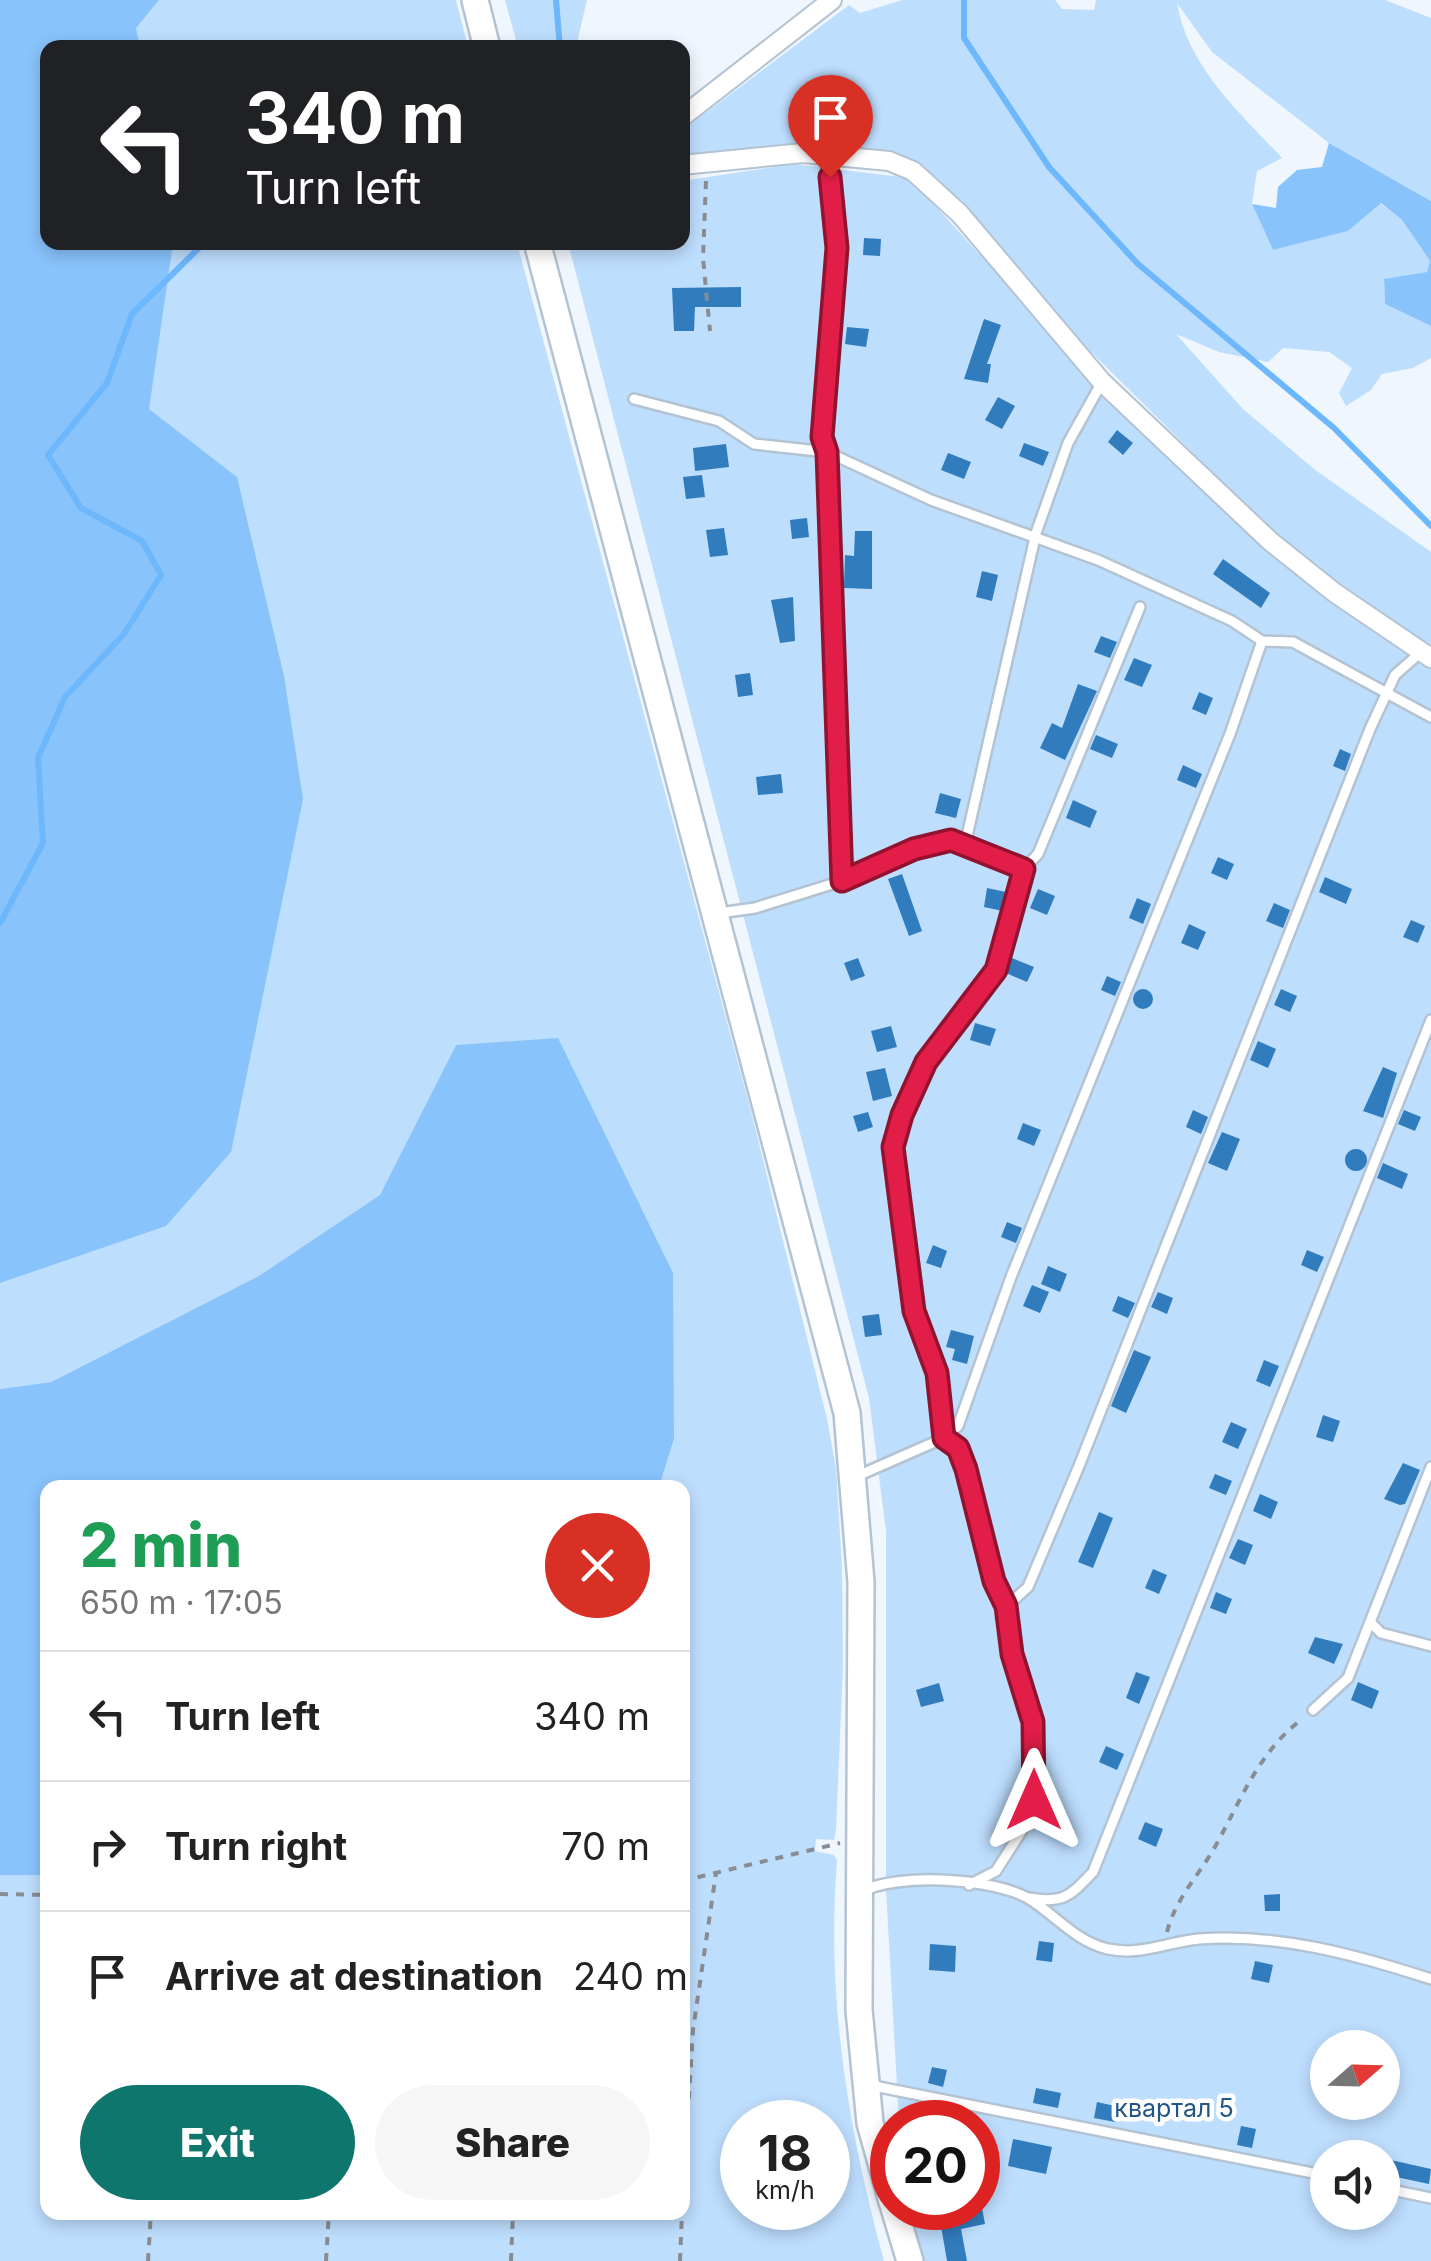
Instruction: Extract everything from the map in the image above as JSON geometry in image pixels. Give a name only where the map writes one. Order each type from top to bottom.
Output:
[{"type":"street","points":[[474,0],[485,40]]},
{"type":"street","points":[[690,111],[832,0]]},
{"type":"street","points":[[690,164],[822,154],[889,161],[913,171],[937,189],[1102,382],[1299,566],[1426,655]]},
{"type":"street","points":[[539,250],[847,1413],[861,1582],[857,1894],[859,2010],[870,2123]]},
{"type":"street","points":[[901,2230],[910,2261]]},
{"type":"lane","points":[[822,154],[836,205],[837,248],[822,437],[827,452],[842,881]]},
{"type":"lane","points":[[715,914],[755,908],[842,881],[914,849],[967,836],[1035,537],[1068,443],[1102,382]]},
{"type":"lane","points":[[634,399],[719,421],[754,444],[827,452],[931,500],[1035,537],[1187,601],[1262,641],[1293,642],[1431,718]]},
{"type":"lane","points":[[969,1886],[996,1871],[1008,1858],[1034,1800],[1033,1722],[1012,1654],[1006,1606],[994,1581],[966,1469],[958,1448],[944,1438],[937,1373],[914,1311],[893,1147],[902,1115],[926,1062],[996,970],[1024,869],[1038,854],[1140,607]]},
{"type":"lane","points":[[855,1477],[944,1438],[958,1426],[1011,1277],[1230,734],[1262,641]]},
{"type":"lane","points":[[1006,1606],[1028,1587],[1079,1466],[1386,693],[1395,675],[1426,655]]},
{"type":"lane","points":[[951,840],[1024,869]]},
{"type":"lane","points":[[857,1894],[880,1882],[899,1880],[999,1887],[1054,1902],[1072,1894],[1093,1872],[1431,1020]]},
{"type":"lane","points":[[1313,1710],[1348,1678],[1431,1467]]},
{"type":"lane","points":[[1372,1624],[1381,1632],[1431,1646]]},
{"type":"lane","points":[[1029,1898],[1082,1939],[1107,1949],[1134,1952],[1196,1939],[1281,1943],[1344,1951],[1431,1979]]},
{"type":"lane","points":[[866,2085],[1310,2172]]},
{"type":"lane","points":[[1400,2192],[1431,2198]]},
{"type":"path","points":[[707,161],[703,258],[710,331]]},
{"type":"path","points":[[1165,1936],[1171,1915],[1215,1847],[1264,1756],[1313,1710]]},
{"type":"path","points":[[690,1879],[860,1838]]},
{"type":"path","points":[[690,2066],[716,1873]]},
{"type":"path","points":[[0,1894],[40,1894]]},
{"type":"path","points":[[148,2261],[151,2220]]},
{"type":"path","points":[[326,2261],[329,2220]]},
{"type":"path","points":[[511,2261],[513,2220]]},
{"type":"path","points":[[680,2261],[682,2220]]},
{"type":"green space","points":[[88,0],[456,0],[466,40],[50,40]]},
{"type":"green space","points":[[505,0],[587,0],[578,40],[516,40]]},
{"type":"green space","points":[[902,0],[1055,0],[1062,9],[1094,10],[1096,0],[1385,0],[1431,18],[1431,201],[1329,143],[1212,52],[1177,3],[1192,48],[1204,68],[1282,158],[1257,171],[1252,204],[1273,250],[1348,231],[1380,203],[1402,220],[1430,261],[1427,272],[1384,280],[1385,304],[1431,326],[1431,358],[1413,368],[1382,374],[1371,390],[1346,406],[1339,393],[1352,368],[1329,352],[1283,348],[1268,362],[1219,352],[1176,334],[1243,409],[1314,469],[1431,552],[1431,644],[1403,632],[1272,531],[1092,353],[936,178],[892,153],[817,145],[690,163],[690,125],[849,5],[860,13]]},
{"type":"green space","points":[[40,50],[40,250],[519,250],[751,1111],[836,1468],[843,1665],[836,1830],[834,1840],[816,1839],[815,1851],[834,1855],[837,1861],[835,1963],[848,2100],[720,2100],[720,2230],[850,2230],[850,2112],[870,2203],[870,2230],[876,2230],[884,2261],[0,2261],[0,1875],[40,1875],[40,2220],[690,2220],[690,1480],[661,1480],[674,1439],[456,1045],[381,1195],[260,1276],[51,1382],[0,1389],[0,1260],[237,477],[149,410],[55,313],[0,92]]},
{"type":"green space","name":"квартал 5","points":[[793,164],[910,178],[1101,388],[1203,486],[1431,661],[1431,2261],[923,2261],[912,2230],[1000,2230],[1000,2100],[898,2100],[886,1890],[886,1531],[869,1398],[570,250],[690,250],[690,180]]},
{"type":"shaded area","points":[[0,0],[159,0],[136,28],[139,40],[40,40],[40,250],[172,250],[149,409],[237,477],[284,676],[303,799],[231,1152],[166,1226],[0,1283]]},
{"type":"shaded area","points":[[1329,143],[1431,201],[1431,326],[1385,304],[1384,279],[1427,272],[1430,261],[1402,220],[1381,203],[1348,231],[1273,250],[1252,204],[1276,208],[1278,187],[1297,170],[1322,167]]},
{"type":"shaded area","points":[[558,1038],[673,1273],[674,1439],[661,1480],[40,1480],[40,1875],[0,1875],[0,1389],[51,1382],[259,1276],[380,1195],[456,1045]]},
{"type":"building","points":[[864,238],[881,239],[880,256],[863,255]]},
{"type":"building","points":[[741,287],[741,307],[695,307],[694,331],[674,331],[672,288]]},
{"type":"building","points":[[984,319],[1001,325],[987,364],[991,364],[988,383],[964,379]]},
{"type":"building","points":[[847,327],[869,329],[866,347],[845,344]]},
{"type":"building","points":[[998,397],[1015,406],[1002,429],[985,420]]},
{"type":"building","points":[[1117,430],[1133,443],[1123,455],[1108,442]]},
{"type":"building","points":[[1024,443],[1049,452],[1043,466],[1019,456]]},
{"type":"building","points":[[726,444],[729,467],[695,471],[693,448]]},
{"type":"building","points":[[948,453],[971,462],[964,479],[941,470]]},
{"type":"building","points":[[702,475],[705,497],[686,499],[683,477]]},
{"type":"building","points":[[807,518],[809,537],[792,539],[790,520]]},
{"type":"building","points":[[724,528],[728,555],[710,557],[706,530]]},
{"type":"building","points":[[855,531],[872,531],[872,589],[844,588],[845,555],[854,556]]},
{"type":"building","points":[[1223,559],[1270,593],[1261,608],[1213,574]]},
{"type":"building","points":[[982,571],[998,575],[992,601],[976,597]]},
{"type":"building","points":[[793,597],[795,641],[780,643],[771,600]]},
{"type":"building","points":[[1101,636],[1117,642],[1110,658],[1094,652]]},
{"type":"building","points":[[1134,658],[1152,665],[1142,687],[1124,680]]},
{"type":"building","points":[[750,673],[753,695],[738,697],[735,675]]},
{"type":"building","points":[[1078,684],[1097,691],[1065,760],[1040,748],[1052,723],[1062,728]]},
{"type":"building","points":[[1199,692],[1213,698],[1206,715],[1192,709]]},
{"type":"building","points":[[1096,735],[1118,744],[1112,758],[1090,749]]},
{"type":"building","points":[[1340,749],[1351,754],[1345,771],[1333,766]]},
{"type":"building","points":[[1183,765],[1202,774],[1196,788],[1177,780]]},
{"type":"building","points":[[781,774],[783,793],[758,795],[756,777]]},
{"type":"building","points":[[940,793],[961,799],[956,818],[935,813]]},
{"type":"building","points":[[1073,800],[1097,811],[1090,828],[1066,818]]},
{"type":"building","points":[[1218,857],[1234,864],[1227,880],[1211,873]]},
{"type":"building","points":[[902,874],[922,931],[909,936],[888,879]]},
{"type":"building","points":[[1325,877],[1352,889],[1346,904],[1319,892]]},
{"type":"building","points":[[987,888],[1006,892],[1003,911],[984,907]]},
{"type":"building","points":[[1038,889],[1055,896],[1047,915],[1030,908]]},
{"type":"building","points":[[1137,898],[1151,904],[1143,924],[1129,918]]},
{"type":"building","points":[[1274,903],[1290,910],[1283,928],[1266,921]]},
{"type":"building","points":[[1411,920],[1425,926],[1418,943],[1403,937]]},
{"type":"building","points":[[1189,924],[1206,932],[1198,950],[1181,943]]},
{"type":"building","points":[[858,958],[865,976],[851,981],[844,963]]},
{"type":"building","points":[[1012,958],[1034,967],[1027,982],[1006,973]]},
{"type":"building","points":[[1107,976],[1121,982],[1115,996],[1101,990]]},
{"type":"building","points":[[1139,989],[1147,989],[1153,999],[1147,1009],[1139,1009],[1133,1003],[1133,995]]},
{"type":"building","points":[[1281,989],[1297,996],[1290,1012],[1274,1005]]},
{"type":"building","points":[[975,1023],[996,1029],[990,1046],[970,1040]]},
{"type":"building","points":[[891,1026],[897,1047],[877,1052],[871,1031]]},
{"type":"building","points":[[1258,1041],[1276,1049],[1268,1068],[1250,1060]]},
{"type":"building","points":[[1383,1067],[1397,1073],[1383,1118],[1363,1111]]},
{"type":"building","points":[[885,1068],[892,1096],[873,1101],[866,1072]]},
{"type":"building","points":[[1193,1110],[1208,1117],[1201,1134],[1186,1127]]},
{"type":"building","points":[[1404,1110],[1421,1117],[1415,1131],[1398,1124]]},
{"type":"building","points":[[868,1112],[873,1127],[858,1132],[853,1116]]},
{"type":"building","points":[[1023,1123],[1041,1130],[1034,1146],[1017,1139]]},
{"type":"building","points":[[1222,1132],[1240,1139],[1227,1171],[1208,1163]]},
{"type":"building","points":[[1356,1149],[1364,1152],[1364,1168],[1356,1171],[1348,1168],[1345,1160],[1348,1152]]},
{"type":"building","points":[[1383,1163],[1408,1174],[1402,1189],[1377,1178]]},
{"type":"building","points":[[1007,1222],[1022,1228],[1016,1243],[1001,1237]]},
{"type":"building","points":[[933,1245],[947,1251],[941,1268],[926,1263]]},
{"type":"building","points":[[1307,1250],[1324,1257],[1317,1272],[1301,1265]]},
{"type":"building","points":[[1048,1266],[1067,1274],[1060,1292],[1041,1284]]},
{"type":"building","points":[[1032,1285],[1049,1292],[1040,1313],[1023,1306]]},
{"type":"building","points":[[1158,1292],[1173,1298],[1167,1314],[1151,1307]]},
{"type":"building","points":[[1118,1296],[1135,1303],[1128,1318],[1112,1311]]},
{"type":"building","points":[[879,1314],[882,1335],[865,1337],[862,1316]]},
{"type":"building","points":[[951,1330],[974,1336],[967,1364],[952,1360],[955,1349],[946,1347]]},
{"type":"building","points":[[1134,1350],[1151,1357],[1126,1413],[1111,1406]]},
{"type":"building","points":[[1264,1360],[1279,1366],[1270,1387],[1256,1381]]},
{"type":"building","points":[[1323,1415],[1340,1421],[1333,1442],[1316,1437]]},
{"type":"building","points":[[1231,1422],[1247,1429],[1238,1449],[1222,1442]]},
{"type":"building","points":[[1403,1463],[1420,1470],[1405,1504],[1400,1505],[1384,1499]]},
{"type":"building","points":[[1215,1474],[1232,1481],[1226,1495],[1209,1488]]},
{"type":"building","points":[[1260,1494],[1278,1502],[1271,1519],[1253,1511]]},
{"type":"building","points":[[1099,1512],[1113,1518],[1093,1568],[1078,1562]]},
{"type":"building","points":[[1238,1539],[1253,1545],[1245,1565],[1229,1558]]},
{"type":"building","points":[[1153,1569],[1167,1575],[1159,1594],[1145,1588]]},
{"type":"building","points":[[1216,1592],[1232,1599],[1226,1614],[1210,1608]]},
{"type":"building","points":[[1315,1637],[1343,1644],[1334,1664],[1308,1653]]},
{"type":"building","points":[[1136,1672],[1150,1677],[1139,1704],[1126,1698]]},
{"type":"building","points":[[1358,1682],[1379,1691],[1372,1709],[1351,1700]]},
{"type":"building","points":[[939,1683],[944,1701],[921,1707],[916,1690]]},
{"type":"building","points":[[1106,1746],[1124,1754],[1117,1770],[1099,1762]]},
{"type":"building","points":[[1145,1822],[1163,1829],[1156,1847],[1138,1839]]},
{"type":"building","points":[[1280,1894],[1280,1911],[1265,1911],[1264,1895]]},
{"type":"building","points":[[1039,1941],[1054,1943],[1052,1962],[1036,1960]]},
{"type":"building","points":[[930,1944],[956,1946],[955,1972],[929,1970]]},
{"type":"building","points":[[1255,1961],[1273,1965],[1269,1983],[1251,1979]]},
{"type":"building","points":[[932,2067],[947,2070],[943,2087],[928,2083]]},
{"type":"building","points":[[1036,2088],[1061,2093],[1058,2108],[1033,2103]]},
{"type":"building","points":[[1097,2102],[1119,2107],[1115,2122],[1094,2118]]},
{"type":"building","points":[[1241,2126],[1256,2129],[1252,2148],[1237,2145]]},
{"type":"building","points":[[1013,2139],[1052,2147],[1046,2174],[1008,2166]]},
{"type":"building","points":[[1400,2162],[1431,2169],[1429,2184],[1400,2178]]},
{"type":"building","points":[[942,2230],[961,2230],[967,2261],[947,2261]]},
{"type":"waterway","points":[[556,0],[559,40]]},
{"type":"waterway","points":[[964,0],[964,38],[1049,167],[1138,264],[1334,428],[1431,526]]},
{"type":"waterway","points":[[0,923],[43,843],[38,758],[65,697],[124,634],[161,575],[142,541],[81,508],[48,455],[107,383],[132,314],[197,250]]},
{"type":"route","points":[[830,177],[836,205],[837,248],[822,437],[827,452],[836,637],[842,881],[914,849],[951,840],[1024,869],[1017,880],[1010,926],[989,985],[926,1062],[902,1115],[893,1147],[914,1311],[937,1373],[944,1438],[958,1448],[966,1469],[994,1581],[1006,1606],[1012,1654],[1033,1722],[1034,1800]]}]
